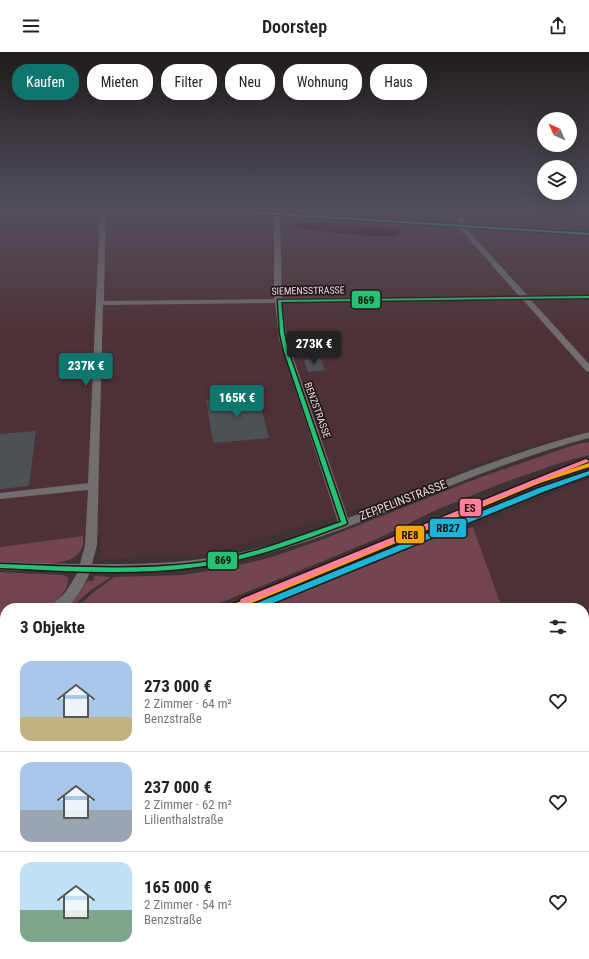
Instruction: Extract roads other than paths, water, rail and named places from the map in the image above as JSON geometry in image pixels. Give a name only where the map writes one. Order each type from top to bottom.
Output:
[{"type":"street","points":[[61,603],[72,595],[77,588],[85,569],[90,545],[94,486],[102,250]]},
{"type":"street","name":"BENZSTRASSE","points":[[278,250],[279,300],[282,333],[286,351],[344,523]]},
{"type":"street","points":[[483,250],[589,369]]},
{"type":"street","name":"SIEMENSSTRASSE","points":[[100,303],[589,297]]},
{"type":"street","name":"ZEPPELINSTRASSE","points":[[0,566],[85,569],[158,568],[210,562],[268,549],[344,523],[512,458],[589,435]]},
{"type":"street","points":[[0,496],[94,486]]}]
